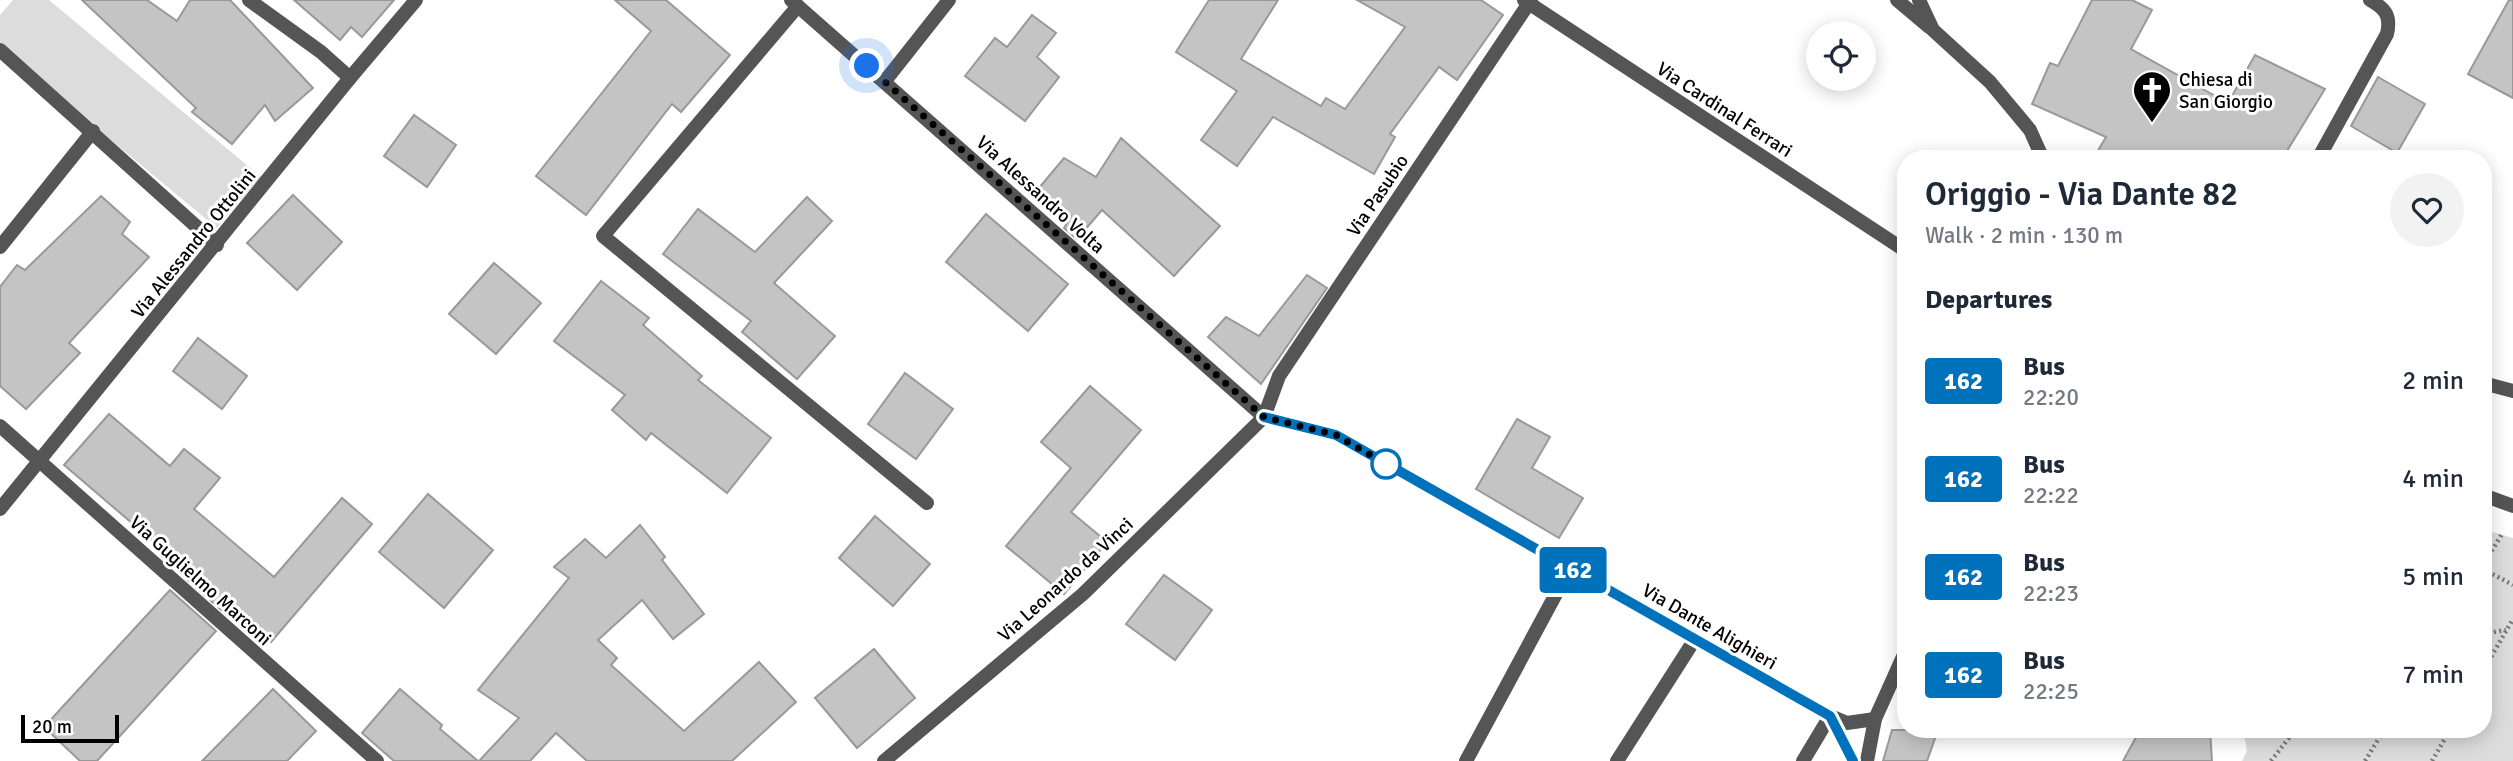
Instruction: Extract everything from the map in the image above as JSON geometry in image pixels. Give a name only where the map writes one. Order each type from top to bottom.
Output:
[{"type":"street","points":[[249,0],[321,52],[350,78]]},
{"type":"street","name":"Via Alessandro Ottolini","points":[[0,509],[416,0]]},
{"type":"street","points":[[885,81],[949,0]]},
{"type":"street","points":[[1897,0],[1990,82],[2030,130],[2039,150]]},
{"type":"street","points":[[1919,0],[1933,30]]},
{"type":"street","points":[[2323,150],[2387,34],[2389,18],[2385,8],[2370,0]]},
{"type":"street","name":"Via Cardinal Ferrari","points":[[1528,1],[1897,245]]},
{"type":"street","name":"Via Pasubio","points":[[1264,417],[1279,376],[1528,1]]},
{"type":"street","points":[[795,3],[603,236],[927,503]]},
{"type":"street","name":"Via Alessandro Volta","points":[[795,3],[1264,417]]},
{"type":"street","points":[[0,50],[93,131],[216,245]]},
{"type":"street","points":[[0,247],[93,131]]},
{"type":"street","points":[[2492,385],[2513,391]]},
{"type":"street","name":"Via Dante Alighieri","points":[[1264,417],[1336,435],[1830,716]]},
{"type":"street","name":"Via Leonardo da Vinci","points":[[884,761],[1083,594],[1264,417]]},
{"type":"street","name":"Via Guglielmo Marconi","points":[[0,426],[377,761]]},
{"type":"street","points":[[2492,498],[2513,506]]},
{"type":"street","points":[[1466,761],[1570,568]]},
{"type":"street","points":[[1616,761],[1695,639]]},
{"type":"street","points":[[1867,761],[1875,719],[1897,670]]},
{"type":"street","points":[[1830,716],[1847,723],[1875,719]]},
{"type":"street","points":[[1803,761],[1830,716]]},
{"type":"street","points":[[1830,716],[1853,761]]},
{"type":"path","points":[[2492,551],[2502,534]]},
{"type":"path","points":[[2492,572],[2513,585]]},
{"type":"path","points":[[2492,656],[2513,619]]},
{"type":"path","points":[[2492,632],[2507,630]]},
{"type":"path","points":[[2272,761],[2289,738]]},
{"type":"path","points":[[2365,761],[2379,738]]},
{"type":"path","points":[[2432,761],[2445,738]]},
{"type":"shaded area","points":[[13,0],[49,0],[261,177],[217,228],[0,48],[0,15]]},
{"type":"shaded area","points":[[2492,532],[2513,538],[2513,761],[2242,761],[2247,751],[2245,738],[2492,738]]},
{"type":"building","points":[[82,0],[147,0],[177,21],[190,0],[230,0],[313,88],[275,121],[265,105],[232,144],[192,112],[196,108]]},
{"type":"building","points":[[294,0],[394,0],[362,37],[351,27],[340,40]]},
{"type":"building","points":[[615,0],[666,0],[730,55],[681,112],[672,104],[586,215],[536,176],[651,31]]},
{"type":"building","points":[[1209,0],[1278,0],[1241,59],[1321,106],[1326,98],[1345,109],[1405,27],[1357,0],[1481,0],[1503,15],[1457,80],[1439,67],[1390,134],[1395,137],[1374,174],[1273,117],[1237,166],[1201,140],[1237,91],[1176,52]]},
{"type":"building","points":[[2092,0],[2132,0],[2152,10],[2131,49],[2228,103],[2255,55],[2325,89],[2288,150],[2098,150],[2106,137],[2032,104],[2050,63],[2058,66]]},
{"type":"building","points":[[2509,0],[2513,0],[2513,98],[2468,74]]},
{"type":"building","points":[[1032,15],[1056,33],[1037,57],[1059,77],[1025,121],[965,76],[995,38],[1007,47]]},
{"type":"building","points":[[2378,77],[2425,104],[2399,150],[2392,150],[2351,126]]},
{"type":"building","points":[[414,115],[456,145],[427,187],[384,156]]},
{"type":"building","points":[[1121,138],[1220,226],[1174,276],[1102,210],[1077,239],[1064,228],[1071,216],[1039,188],[1064,158],[1096,177]]},
{"type":"building","points":[[293,195],[342,242],[297,290],[247,243]]},
{"type":"building","points":[[101,196],[130,222],[122,234],[149,257],[69,343],[80,353],[26,409],[0,386],[0,287],[17,265],[25,270]]},
{"type":"building","points":[[807,197],[832,221],[774,283],[835,336],[797,379],[742,332],[751,321],[663,254],[698,209],[755,252]]},
{"type":"building","points":[[986,214],[1068,284],[1028,331],[946,262]]},
{"type":"building","points":[[494,263],[541,303],[496,354],[449,314]]},
{"type":"building","points":[[1307,275],[1327,288],[1261,384],[1208,337],[1226,317],[1259,336]]},
{"type":"building","points":[[601,281],[649,318],[643,325],[702,376],[698,380],[771,438],[727,493],[651,433],[646,440],[612,410],[625,395],[554,341]]},
{"type":"building","points":[[198,338],[247,376],[222,409],[173,371]]},
{"type":"building","points":[[905,373],[953,409],[916,459],[868,424]]},
{"type":"building","points":[[1090,386],[1141,430],[1071,512],[1107,542],[1064,594],[1006,546],[1071,468],[1041,442]]},
{"type":"building","points":[[109,414],[170,466],[184,449],[220,478],[194,509],[274,577],[342,498],[372,524],[271,642],[235,611],[229,617],[183,576],[188,571],[64,465]]},
{"type":"building","points":[[1517,419],[1550,437],[1532,468],[1583,498],[1559,538],[1476,489]]},
{"type":"building","points":[[428,494],[493,550],[444,608],[379,552]]},
{"type":"building","points":[[875,516],[930,564],[893,606],[839,558]]},
{"type":"building","points":[[640,525],[665,557],[662,560],[704,614],[673,639],[642,600],[598,640],[617,658],[611,665],[684,731],[759,662],[796,702],[732,761],[587,761],[556,733],[530,761],[479,761],[519,718],[478,690],[569,578],[554,567],[585,539],[606,558]]},
{"type":"building","points":[[1164,575],[1212,610],[1175,660],[1126,624]]},
{"type":"building","points":[[170,590],[216,631],[97,761],[80,761],[44,727]]},
{"type":"building","points":[[874,649],[915,698],[857,748],[815,698]]},
{"type":"building","points":[[273,689],[316,731],[287,761],[202,761]]},
{"type":"building","points":[[400,689],[442,725],[440,729],[478,761],[394,761],[362,733]]},
{"type":"building","points":[[1892,730],[1897,730],[1897,738],[1935,738],[1927,761],[1883,761]]},
{"type":"building","points":[[2136,738],[2211,738],[2212,761],[2123,761]]},
{"type":"bus line","name":"162","points":[[1264,417],[1336,435],[1830,716],[1853,761]]},
{"type":"place","name":"Chiesa di San Giorgio","points":[[2152,124]]},
{"type":"route","points":[[867,66],[1264,417],[1336,435],[1386,464]]}]
